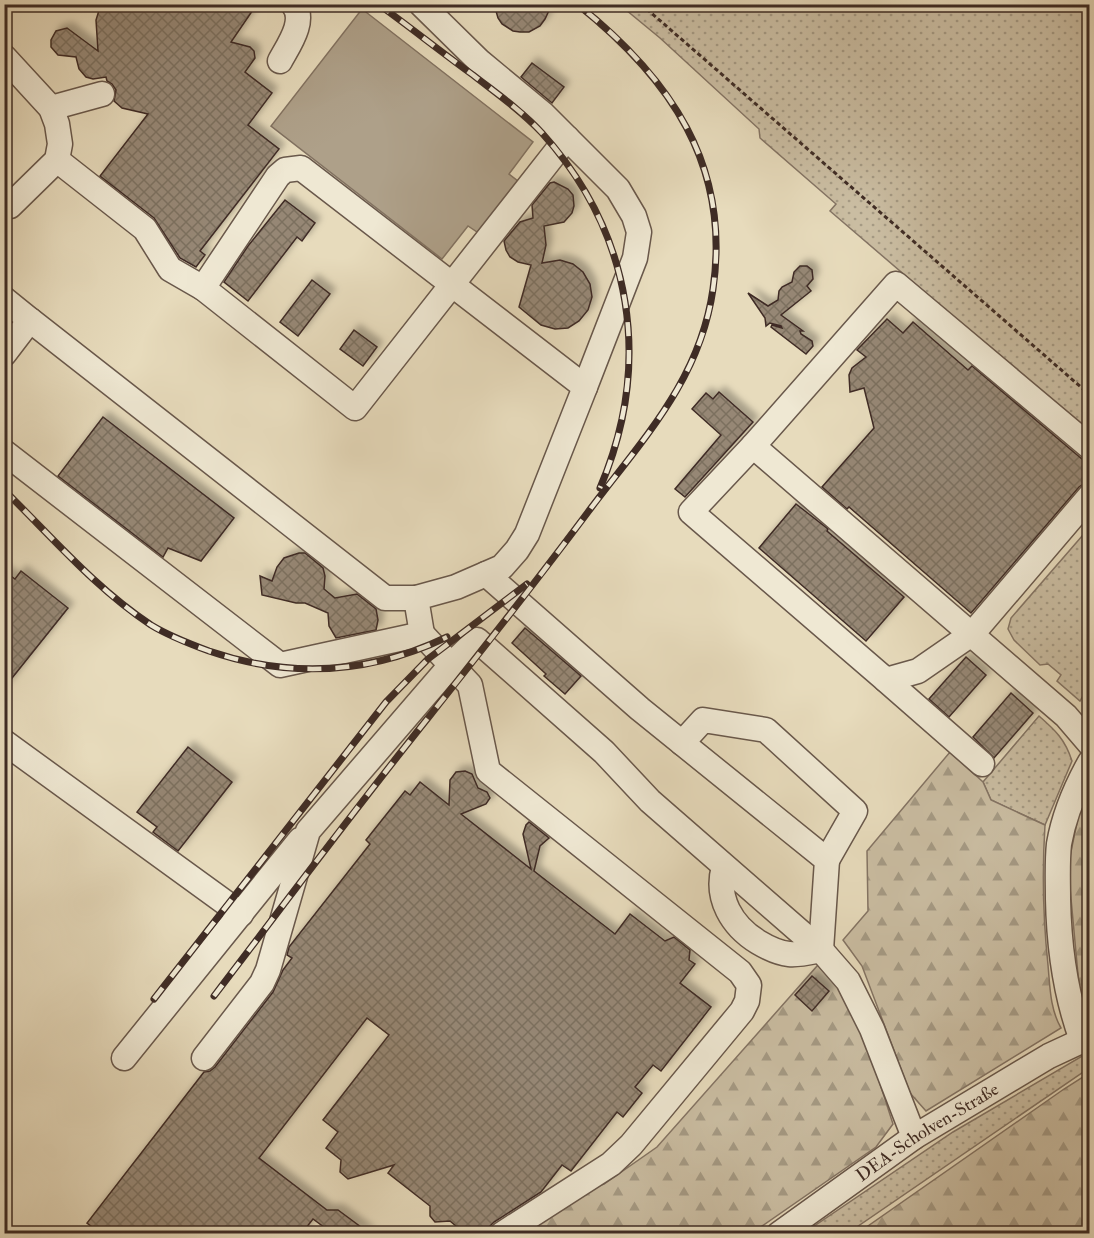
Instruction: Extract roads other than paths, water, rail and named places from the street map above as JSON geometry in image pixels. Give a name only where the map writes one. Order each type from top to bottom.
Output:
[{"type":"street","points":[[280,61],[298,24],[298,13],[293,4]]},
{"type":"street","points":[[4,299],[385,598],[416,598],[456,587],[502,567],[527,534],[635,258],[639,232],[634,216],[618,189],[543,114],[479,61],[421,4]]},
{"type":"street","points":[[4,57],[51,108],[57,124],[60,144],[57,160],[6,207]]},
{"type":"street","points":[[51,108],[102,94]]},
{"type":"street","points":[[57,160],[145,229],[170,269],[203,288],[355,408],[567,138]]},
{"type":"street","points":[[203,288],[278,176],[285,170],[301,168],[585,387]]},
{"type":"street","points":[[981,764],[691,512],[753,446],[896,284],[1089,447]]},
{"type":"street","points":[[4,354],[30,320]]},
{"type":"street","points":[[753,446],[973,633],[1066,716],[1089,744]]},
{"type":"street","points":[[4,452],[280,665],[422,634]]},
{"type":"street","points":[[886,680],[918,671],[973,633],[1089,496]]},
{"type":"street","points":[[486,574],[640,709],[827,860]]},
{"type":"street","points":[[416,598],[422,634],[470,685],[488,771],[740,972],[749,985],[747,1001],[742,1011],[631,1145],[611,1164],[502,1233]]},
{"type":"street","points":[[124,1058],[308,831],[451,665],[477,640],[604,752],[650,801],[821,950],[849,981],[872,1029],[914,1137]]},
{"type":"street","points":[[682,743],[704,720],[766,730],[855,810],[827,860],[821,950]]},
{"type":"street","points":[[4,742],[241,914]]},
{"type":"street","name":"DEA-Scholven-Straße","points":[[779,1233],[914,1137],[1049,1056],[1086,1038],[1072,1014],[1063,972],[1059,929],[1058,869],[1059,845],[1064,822],[1089,762]]},
{"type":"street","points":[[204,1058],[262,983],[268,970],[308,831]]},
{"type":"street","points":[[724,867],[721,878],[724,904],[733,920],[748,936],[770,949],[788,954],[821,950]]},
{"type":"railway","points":[[378,4],[500,95],[534,125],[573,172],[597,214],[614,257],[625,302],[629,348],[626,394],[616,441],[600,488]]},
{"type":"railway","points":[[214,996],[647,434],[666,408],[695,353],[706,322],[713,289],[716,244],[712,203],[702,164],[687,128],[666,94],[640,62],[577,4]]},
{"type":"railway","points":[[4,490],[74,561],[131,611],[165,633],[209,651],[270,666],[300,669],[330,668],[389,659],[447,637]]},
{"type":"railway","points":[[154,999],[386,702],[428,659],[527,584]]}]
